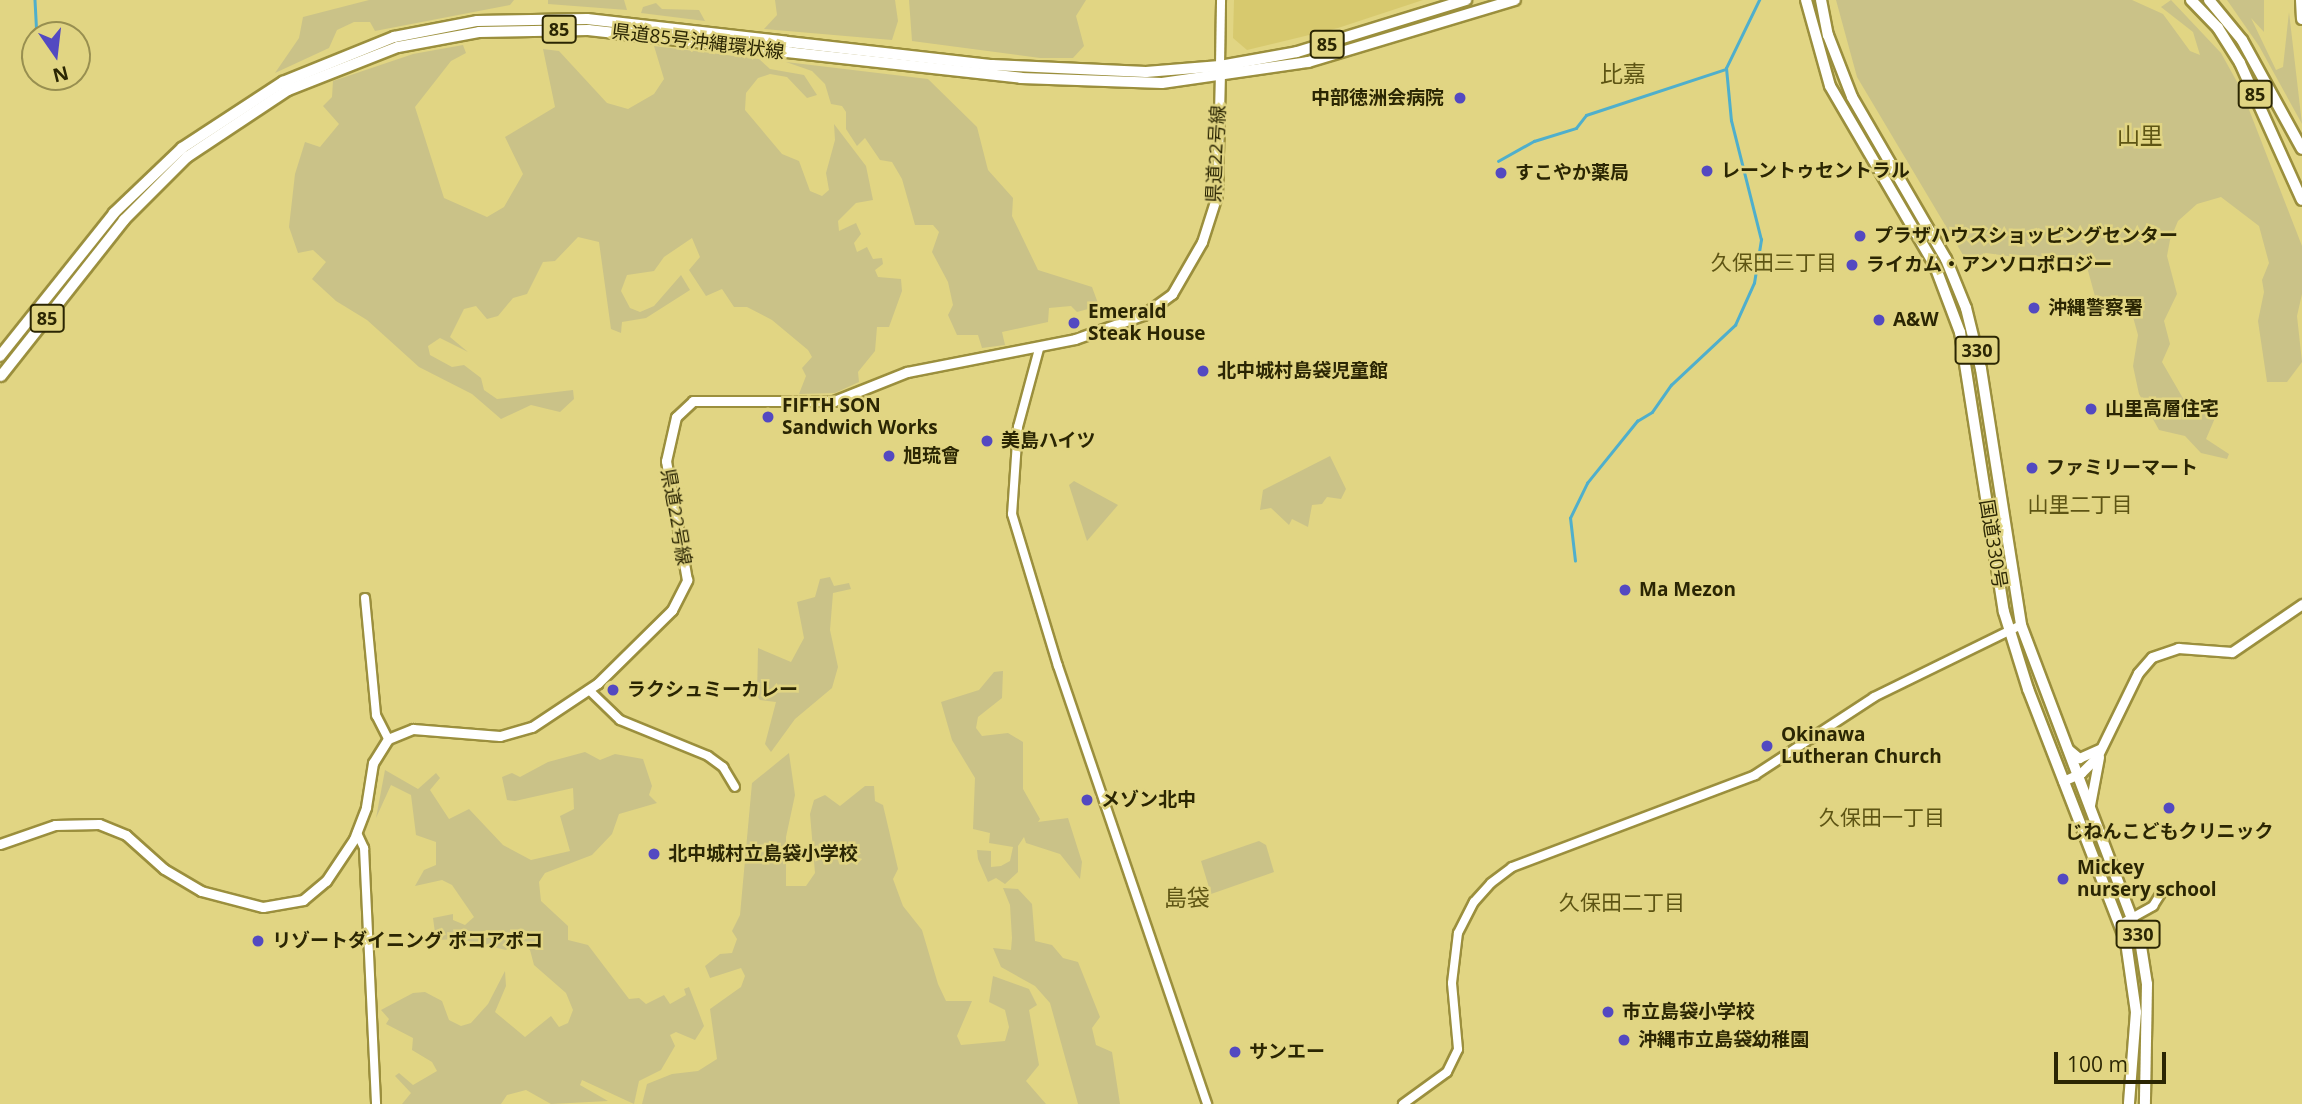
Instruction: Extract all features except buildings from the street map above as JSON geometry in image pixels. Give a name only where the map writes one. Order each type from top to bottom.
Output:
[{"type":"highway","points":[[2301,0],[2302,19]]},
{"type":"main road","name":"県道85号沖縄環状線","points":[[1187,75],[1342,41],[1466,0]]},
{"type":"main road","name":"県道85号沖縄環状線","points":[[0,356],[83,252],[162,165],[218,121],[313,67],[412,33],[477,21],[548,18],[837,53],[1083,73],[1220,78],[1347,52],[1515,0]]},
{"type":"main road","name":"国道330号","points":[[1806,0],[1822,65],[1839,106],[1922,242],[1950,300],[1967,362],[1995,574],[2009,630],[2063,781],[2121,924],[2136,1012],[2129,1104]]},
{"type":"main road","name":"国道330号","points":[[1822,0],[1828,35],[1852,97],[1946,259],[1966,308],[1981,369],[2021,625],[2062,743],[2132,918],[2147,984],[2145,1104]]},
{"type":"main road","name":"85","points":[[2191,0],[2218,28],[2240,63],[2302,200]]},
{"type":"main road","name":"85","points":[[2209,0],[2242,40],[2302,149]]},
{"type":"main road","name":"県道85号沖縄環状線","points":[[1,376],[92,259],[161,181],[217,134],[288,90],[339,67],[414,44],[513,29],[588,30],[781,47]]},
{"type":"main road","name":"県道22号線","points":[[388,739],[422,729],[508,735],[548,720],[589,690],[656,628],[684,589],[687,571],[666,461],[681,410],[693,401],[834,401],[907,372],[1039,349],[1143,315],[1184,279],[1202,242],[1217,195],[1220,66]]},
{"type":"main road","points":[[2091,815],[2091,788],[2103,746],[2138,673],[2152,657],[2178,648],[2232,652],[2302,604]]},
{"type":"main road","points":[[0,844],[55,825],[99,824],[126,835],[188,885],[273,908],[316,891],[357,833],[373,764],[388,739]]},
{"type":"main road","points":[[2062,743],[2079,758],[2103,746]]},
{"type":"main road","points":[[2063,781],[2075,776],[2103,746]]},
{"type":"street","points":[[1220,66],[1221,0]]},
{"type":"street","points":[[1039,349],[1018,427],[1012,514],[1059,666],[1207,1104]]},
{"type":"street","points":[[365,598],[376,715],[388,739]]},
{"type":"street","points":[[1403,1104],[1447,1072],[1458,1049],[1452,983],[1458,933],[1474,902],[1491,883],[1511,867],[1755,775],[1874,697],[2021,625]]},
{"type":"street","points":[[589,690],[620,720],[708,756],[723,767],[735,787]]},
{"type":"street","points":[[357,833],[364,848],[376,1104]]},
{"type":"street","points":[[2121,924],[2153,906],[2161,893]]},
{"type":"shaded area","points":[[369,0],[514,0],[510,5],[375,31],[370,22],[354,22],[337,30],[329,48],[275,73],[299,38],[303,17]]},
{"type":"shaded area","points":[[548,0],[624,0],[627,10],[548,4]]},
{"type":"shaded area","points":[[775,0],[895,0],[898,21],[892,40],[764,29],[777,15]]},
{"type":"shaded area","points":[[909,0],[1086,0],[1076,16],[1084,46],[1073,58],[1040,58],[912,41]]},
{"type":"shaded area","points":[[1234,0],[1423,0],[1338,28],[1247,50],[1233,38]]},
{"type":"shaded area","points":[[1836,0],[2132,0],[2163,14],[2190,51],[2200,55],[2193,32],[2161,7],[2171,0],[2221,53],[2241,89],[2302,246],[2302,294],[2297,316],[2302,362],[2287,382],[2267,382],[2258,321],[2264,292],[2262,280],[2269,263],[2259,226],[2221,197],[2197,204],[2178,221],[2170,240],[2167,256],[2177,294],[2164,321],[2170,344],[2162,362],[2184,400],[2215,418],[2206,439],[2229,454],[2227,459],[2201,453],[2185,436],[2159,430],[2139,394],[2133,366],[2138,335],[2133,317],[2123,308],[2099,311],[2087,267],[1986,253],[1966,260],[1857,77]]},
{"type":"shaded area","points":[[2227,0],[2264,0],[2264,32],[2251,18],[2276,70],[2283,67],[2289,12],[2302,124],[2259,46]]},
{"type":"shaded area","points":[[656,3],[662,9],[699,10],[705,21],[641,13],[643,7]]},
{"type":"shaded area","points":[[463,45],[466,53],[451,61],[415,107],[444,198],[487,217],[504,207],[523,174],[505,137],[555,107],[543,49],[559,51],[607,103],[628,109],[654,94],[664,79],[654,46],[759,59],[770,69],[804,75],[817,95],[807,98],[787,77],[770,74],[758,78],[746,93],[745,110],[782,154],[799,161],[810,191],[822,196],[829,190],[826,173],[835,140],[834,124],[866,166],[873,200],[856,203],[838,221],[839,231],[856,223],[861,234],[854,243],[857,252],[867,247],[873,259],[882,258],[883,264],[875,270],[878,277],[901,279],[902,291],[889,327],[877,327],[875,351],[858,372],[859,382],[835,393],[799,394],[806,376],[802,368],[812,357],[808,350],[772,320],[747,307],[734,307],[722,289],[706,296],[689,270],[700,257],[692,238],[664,257],[654,271],[627,275],[621,291],[630,308],[640,312],[654,306],[681,275],[690,290],[646,318],[622,322],[621,333],[611,329],[599,242],[578,237],[555,261],[543,262],[527,294],[513,298],[498,316],[487,319],[476,306],[464,309],[450,337],[468,352],[440,338],[428,346],[430,355],[452,367],[464,365],[481,378],[484,390],[497,399],[573,390],[574,399],[560,412],[531,405],[501,419],[472,394],[419,367],[367,320],[336,301],[312,279],[326,262],[313,250],[298,253],[289,227],[295,174],[305,142],[320,147],[339,124],[323,106],[332,97],[333,81],[413,54]]},
{"type":"shaded area","points":[[786,62],[928,79],[977,127],[988,170],[1013,198],[1012,216],[1038,270],[1092,287],[1099,306],[1077,312],[1071,306],[1049,308],[1048,322],[1002,332],[1005,345],[982,348],[978,335],[957,335],[948,315],[953,305],[948,282],[932,252],[939,232],[933,225],[915,225],[902,179],[892,162],[880,160],[865,138],[857,146],[846,129],[846,112],[842,106],[831,104],[825,84],[812,71]]},
{"type":"shaded area","points":[[1330,456],[1346,489],[1341,499],[1327,497],[1322,504],[1312,505],[1308,527],[1292,519],[1289,525],[1271,508],[1260,510],[1263,490]]},
{"type":"shaded area","points":[[1074,481],[1118,505],[1087,541],[1069,485]]},
{"type":"shaded area","points":[[830,577],[834,586],[849,583],[851,589],[833,593],[830,630],[838,667],[832,688],[795,719],[771,752],[765,744],[776,702],[760,700],[757,696],[758,648],[791,662],[804,638],[797,602],[815,597],[820,579]]},
{"type":"shaded area","points":[[1003,671],[1002,698],[978,717],[976,728],[982,736],[1008,733],[1023,742],[1023,789],[1040,819],[1038,822],[1068,818],[1082,862],[1080,879],[1060,854],[1026,843],[1024,837],[1018,846],[1018,872],[1005,884],[996,878],[988,882],[978,859],[977,850],[991,851],[991,867],[1001,866],[1010,861],[1013,847],[989,843],[990,833],[973,829],[975,778],[952,740],[941,702],[979,690],[994,672]]},
{"type":"shaded area","points":[[585,752],[600,760],[615,754],[643,759],[652,786],[649,795],[657,803],[619,814],[612,834],[592,855],[545,873],[539,882],[541,901],[568,926],[568,940],[588,945],[629,999],[639,998],[646,1004],[664,995],[670,1004],[686,995],[684,989],[689,987],[704,1026],[695,1040],[676,1032],[670,1035],[675,1046],[661,1070],[639,1081],[634,1104],[582,1080],[580,1085],[608,1101],[551,1104],[526,1090],[507,1095],[501,1104],[402,1104],[411,1093],[395,1076],[399,1073],[413,1085],[437,1071],[432,1062],[412,1050],[413,1038],[386,1024],[389,1019],[381,1010],[413,993],[425,992],[442,1001],[449,1020],[461,1026],[471,1023],[488,1004],[505,971],[506,986],[495,1012],[525,1037],[551,1016],[559,1027],[568,1023],[573,1010],[566,993],[534,965],[530,950],[517,940],[506,950],[459,939],[436,940],[433,918],[453,914],[453,920],[465,925],[474,917],[452,885],[442,880],[415,886],[424,870],[436,865],[436,842],[416,835],[411,795],[391,785],[376,818],[385,770],[418,789],[436,773],[440,778],[430,790],[449,819],[469,809],[503,845],[531,860],[570,851],[560,816],[574,809],[573,788],[515,801],[507,800],[502,777],[512,773],[520,777],[548,762]]},
{"type":"shaded area","points":[[789,753],[795,795],[786,837],[786,886],[806,886],[815,873],[810,814],[814,800],[825,795],[840,806],[865,786],[874,786],[875,801],[883,805],[898,869],[893,879],[903,906],[922,930],[938,984],[946,1001],[972,1001],[957,1036],[961,1045],[1005,1041],[1009,1027],[1005,1010],[989,1002],[993,976],[1029,989],[1037,1005],[1029,1010],[1039,1065],[1026,1081],[1046,1104],[642,1104],[647,1084],[672,1074],[698,1071],[717,1059],[710,1009],[741,987],[745,976],[741,968],[710,978],[705,966],[720,954],[732,953],[737,939],[732,931],[740,915],[752,783]]},
{"type":"shaded area","points":[[1259,841],[1266,845],[1274,872],[1211,894],[1201,861]]},
{"type":"shaded area","points":[[1003,888],[1018,889],[1032,904],[1035,941],[1052,945],[1063,958],[1078,962],[1100,1017],[1092,1028],[1096,1045],[1112,1052],[1120,1104],[1078,1104],[1050,1003],[1035,986],[1001,967],[993,948],[1011,950],[1012,938],[1010,905]]},
{"type":"waterway","points":[[35,0],[36,21]]},
{"type":"waterway","points":[[1575,561],[1570,518],[1587,483],[1637,421],[1652,412],[1671,385],[1735,325],[1754,283],[1761,240],[1731,121],[1726,68],[1759,0]]},
{"type":"waterway","points":[[1498,161],[1534,141],[1576,128],[1586,115],[1726,69]]},
{"type":"place","name":"中部徳洲会病院","points":[[1460,98]]},
{"type":"place","name":"レーントゥセントラル","points":[[1707,171]]},
{"type":"place","name":"すこやか薬局","points":[[1501,173]]},
{"type":"place","name":"プラザハウスショッピングセンター","points":[[1860,236]]},
{"type":"place","name":"ライカム・アンソロポロジー","points":[[1852,265]]},
{"type":"place","name":"沖縄警察署","points":[[2034,308]]},
{"type":"place","name":"A&W","points":[[1879,320]]},
{"type":"place","name":"Emerald Steak House","points":[[1074,323]]},
{"type":"place","name":"北中城村島袋児童館","points":[[1203,371]]},
{"type":"place","name":"山里高層住宅","points":[[2091,409]]},
{"type":"place","name":"FIFTH SON Sandwich Works","points":[[768,417]]},
{"type":"place","name":"美島ハイツ","points":[[987,441]]},
{"type":"place","name":"旭琉會","points":[[889,456]]},
{"type":"place","name":"ファミリーマート","points":[[2032,468]]},
{"type":"place","name":"Ma Mezon","points":[[1625,590]]},
{"type":"place","name":"ラクシュミーカレー","points":[[613,690]]},
{"type":"place","name":"Okinawa Lutheran Church","points":[[1767,746]]},
{"type":"place","name":"メゾン北中","points":[[1087,800]]},
{"type":"place","name":"じねんこどもクリニック","points":[[2169,808]]},
{"type":"place","name":"北中城村立島袋小学校","points":[[654,854]]},
{"type":"place","name":"Mickey nursery school","points":[[2063,879]]},
{"type":"place","name":"リゾートダイニング ポコアポコ","points":[[258,941]]},
{"type":"place","name":"市立島袋小学校","points":[[1608,1012]]},
{"type":"place","name":"沖縄市立島袋幼稚園","points":[[1624,1040]]},
{"type":"place","name":"サンエー","points":[[1235,1052]]},
{"type":"district","name":"比嘉","points":[[1623,73]]},
{"type":"district","name":"山里","points":[[2140,135]]},
{"type":"district","name":"久保田三丁目","points":[[1774,262]]},
{"type":"district","name":"山里二丁目","points":[[2080,504]]},
{"type":"district","name":"久保田一丁目","points":[[1882,817]]},
{"type":"district","name":"島袋","points":[[1187,897]]},
{"type":"district","name":"久保田二丁目","points":[[1622,902]]}]
